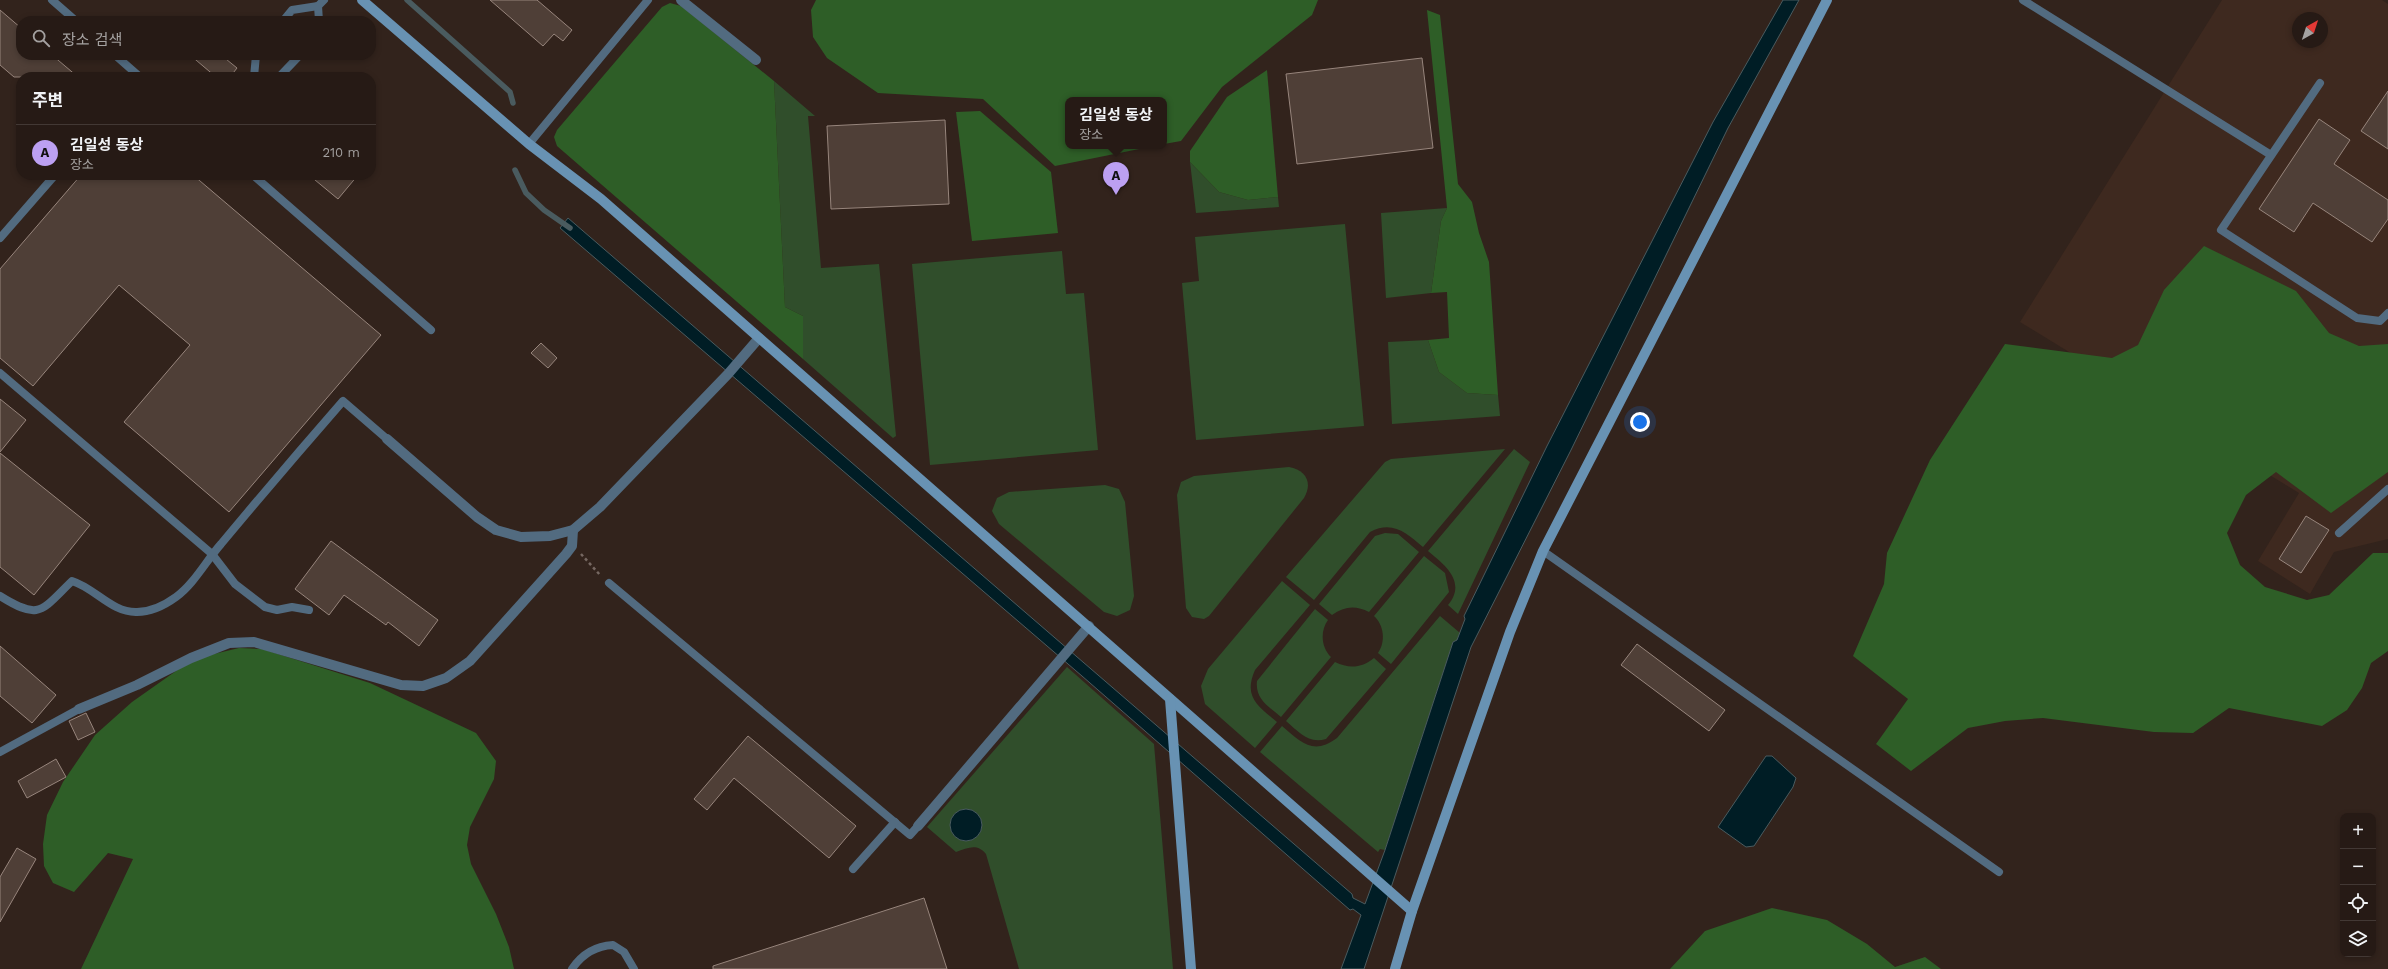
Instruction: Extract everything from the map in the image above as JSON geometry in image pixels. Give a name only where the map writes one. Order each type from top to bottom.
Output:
[{"type":"street","points":[[362,0],[529,144],[601,199],[1412,911]]},
{"type":"street","points":[[681,0],[756,60]]},
{"type":"street","points":[[1395,969],[1412,911],[1510,632],[1543,551],[1827,0]]},
{"type":"street","points":[[387,439],[477,517],[496,530],[521,537],[550,536],[573,530],[600,507],[728,374],[760,338]]},
{"type":"street","points":[[79,709],[137,685],[191,658],[229,644],[254,642],[401,686],[423,686],[446,678],[470,661],[572,546],[573,530]]},
{"type":"street","points":[[918,826],[1089,626]]},
{"type":"street","points":[[1170,699],[1191,969]]},
{"type":"lane","points":[[52,0],[70,16]]},
{"type":"lane","points":[[287,16],[292,10],[318,6],[324,0]]},
{"type":"lane","points":[[529,144],[648,0]]},
{"type":"lane","points":[[2023,0],[2271,155]]},
{"type":"lane","points":[[318,6],[319,16]]},
{"type":"lane","points":[[121,60],[134,72]]},
{"type":"lane","points":[[254,72],[256,60]]},
{"type":"lane","points":[[284,72],[295,60]]},
{"type":"lane","points":[[2320,83],[2221,230],[2357,318],[2380,321],[2388,314]]},
{"type":"lane","points":[[0,238],[52,180]]},
{"type":"lane","points":[[259,180],[431,330]]},
{"type":"lane","points":[[0,373],[212,554],[234,584],[265,607],[277,610],[292,607],[309,610]]},
{"type":"lane","points":[[0,596],[22,610],[35,611],[46,606],[72,581],[84,585],[122,610],[136,612],[149,610],[165,604],[177,597],[186,588],[212,554],[343,400],[387,439]]},
{"type":"lane","points":[[2339,532],[2388,489]]},
{"type":"lane","points":[[1543,551],[1999,872]]},
{"type":"lane","points":[[609,584],[910,834],[918,826]]},
{"type":"lane","points":[[0,752],[79,709]]},
{"type":"lane","points":[[853,870],[895,822]]},
{"type":"lane","points":[[572,969],[577,961],[593,949],[613,945],[624,952],[634,969]]},
{"type":"path","points":[[572,546],[609,584]]},
{"type":"shaded area","points":[[2222,0],[2382,0],[2388,4],[2388,539],[2334,552],[2310,594],[2258,561],[2299,493],[2020,322]]},
{"type":"green space","points":[[816,0],[1318,0],[1312,15],[1222,87],[1181,141],[1167,143],[1167,97],[1065,97],[1065,149],[1139,149],[1055,166],[983,99],[878,93],[827,58],[813,37],[811,10]]},
{"type":"green space","points":[[670,3],[681,6],[774,81],[785,307],[803,316],[803,359],[557,146],[554,137],[557,130],[662,7]]},
{"type":"green space","points":[[1427,10],[1440,15],[1458,184],[1472,202],[1479,233],[1489,262],[1498,395],[1467,393],[1439,372],[1428,340],[1449,338],[1447,292],[1431,293],[1441,221],[1447,208]]},
{"type":"green space","points":[[1267,70],[1278,197],[1248,200],[1219,192],[1190,162],[1190,151],[1227,97]]},
{"type":"green space","points":[[774,81],[815,116],[808,116],[821,268],[879,264],[896,436],[893,438],[803,359],[803,316],[785,307]]},
{"type":"green space","points":[[980,111],[1051,172],[1058,233],[972,241],[956,112]]},
{"type":"green space","points":[[1190,162],[1219,192],[1248,200],[1278,197],[1279,207],[1196,213]]},
{"type":"green space","points":[[1447,208],[1441,221],[1431,293],[1386,298],[1381,213]]},
{"type":"green space","points":[[1345,224],[1364,426],[1196,440],[1182,283],[1199,281],[1195,237]]},
{"type":"green space","points":[[2204,246],[2296,291],[2329,333],[2359,346],[2388,344],[2388,472],[2331,513],[2276,472],[2246,495],[2227,533],[2240,565],[2265,587],[2307,600],[2329,595],[2373,553],[2388,553],[2388,651],[2371,663],[2362,688],[2347,710],[2322,726],[2229,708],[2193,733],[2154,732],[2043,718],[2005,721],[1968,728],[1911,771],[1876,744],[1908,699],[1853,656],[1884,584],[1887,553],[1930,460],[2005,344],[2112,358],[2138,345],[2164,290]]},
{"type":"green space","points":[[1062,251],[1066,294],[1084,293],[1098,450],[930,465],[912,264]]},
{"type":"green space","points":[[1428,340],[1439,372],[1467,393],[1498,395],[1500,416],[1392,424],[1388,342]]},
{"type":"green space","points":[[1505,449],[1423,547],[1405,533],[1392,528],[1386,527],[1370,532],[1314,600],[1286,577],[1385,462],[1391,459]]},
{"type":"green space","points":[[1514,449],[1530,462],[1458,614],[1448,605],[1453,597],[1455,581],[1447,568],[1428,551]]},
{"type":"green space","points":[[1289,467],[1304,474],[1308,482],[1307,492],[1304,498],[1209,616],[1204,619],[1192,617],[1186,608],[1177,495],[1181,482],[1194,476]]},
{"type":"green space","points":[[1105,485],[1119,489],[1125,502],[1134,596],[1130,610],[1117,616],[1104,612],[999,524],[992,511],[997,498],[1009,492]]},
{"type":"green space","points":[[1385,533],[1398,534],[1419,552],[1369,612],[1359,608],[1346,608],[1332,615],[1319,604],[1375,536]]},
{"type":"green space","points":[[1424,556],[1445,573],[1449,592],[1391,664],[1378,653],[1381,649],[1383,634],[1380,624],[1374,616]]},
{"type":"green space","points":[[1282,581],[1310,605],[1255,670],[1251,687],[1254,700],[1277,722],[1255,748],[1205,704],[1201,686],[1208,669]]},
{"type":"green space","points":[[1315,609],[1328,620],[1325,624],[1323,639],[1325,649],[1331,657],[1281,717],[1263,702],[1258,693],[1257,681]]},
{"type":"green space","points":[[1440,616],[1460,633],[1457,640],[1453,642],[1385,850],[1380,849],[1378,852],[1260,752],[1282,726],[1301,742],[1308,745],[1321,746],[1337,738]]},
{"type":"green space","points":[[239,648],[262,649],[370,683],[476,733],[496,761],[494,779],[470,827],[467,845],[471,864],[496,914],[509,947],[514,969],[81,969],[133,859],[108,853],[74,892],[53,883],[44,866],[43,844],[47,815],[63,782],[95,735],[132,702],[193,659]]},
{"type":"green space","points":[[1374,658],[1386,669],[1326,739],[1314,740],[1304,736],[1286,721],[1335,662],[1345,666],[1360,666]]},
{"type":"green space","points":[[1067,667],[1154,744],[1173,969],[1019,969],[986,854],[976,847],[956,852],[927,827]]},
{"type":"green space","points":[[1772,908],[1827,920],[1867,944],[1895,967],[1925,957],[1941,969],[1670,969],[1705,931]]},
{"type":"water","points":[[1783,0],[1799,0],[1728,128],[1571,450],[1471,647],[1364,969],[1341,969],[1361,915],[1353,909],[1350,910],[1082,676],[560,228],[568,218],[1352,894],[1353,898],[1365,904],[1385,850],[1453,642],[1457,640],[1465,619],[1464,616],[1547,446],[1713,122]]},
{"type":"water","points":[[1766,756],[1772,756],[1796,778],[1793,787],[1754,846],[1746,847],[1718,827]]},
{"type":"water","points":[[963,809],[969,809],[979,816],[982,825],[981,831],[975,838],[969,841],[963,841],[953,834],[950,828],[950,822],[957,812]]},
{"type":"building","points":[[490,0],[537,0],[572,30],[563,41],[554,34],[543,46]]},
{"type":"building","points":[[0,10],[16,24],[16,60],[58,60],[72,72],[16,72],[16,77],[14,77],[0,65]]},
{"type":"building","points":[[1422,58],[1433,148],[1297,164],[1286,74]]},
{"type":"building","points":[[196,60],[227,60],[237,68],[234,72],[210,72]]},
{"type":"building","points":[[2388,91],[2388,149],[2361,131]]},
{"type":"building","points":[[2319,119],[2350,140],[2334,164],[2388,200],[2388,219],[2372,242],[2313,203],[2294,232],[2259,209]]},
{"type":"building","points":[[945,120],[949,204],[831,209],[827,126]]},
{"type":"building","points":[[77,180],[199,180],[381,335],[229,512],[124,422],[190,345],[119,285],[33,386],[0,358],[0,269]]},
{"type":"building","points":[[315,180],[354,180],[338,199]]},
{"type":"building","points":[[541,343],[557,358],[548,368],[531,353]]},
{"type":"building","points":[[0,399],[26,420],[0,452]]},
{"type":"building","points":[[0,453],[90,525],[34,595],[0,567]]},
{"type":"building","points":[[2306,516],[2329,530],[2301,573],[2279,559]]},
{"type":"building","points":[[331,541],[438,620],[419,646],[388,622],[386,625],[344,595],[329,615],[295,589]]},
{"type":"building","points":[[1637,644],[1725,710],[1709,731],[1621,665]]},
{"type":"building","points":[[0,646],[56,695],[32,723],[0,696]]},
{"type":"building","points":[[86,713],[95,732],[78,740],[69,721]]},
{"type":"building","points":[[748,736],[856,826],[829,858],[734,778],[707,810],[694,799]]},
{"type":"building","points":[[56,759],[66,777],[27,798],[18,781]]},
{"type":"building","points":[[17,848],[36,859],[0,922],[0,877]]},
{"type":"building","points":[[924,898],[947,969],[713,969],[713,966]]},
{"type":"waterway","points":[[407,0],[510,92],[513,103]]},
{"type":"waterway","points":[[515,170],[526,193],[544,210],[570,228]]},
{"type":"place","name":"김일성 동상","points":[[1116,195]]}]
